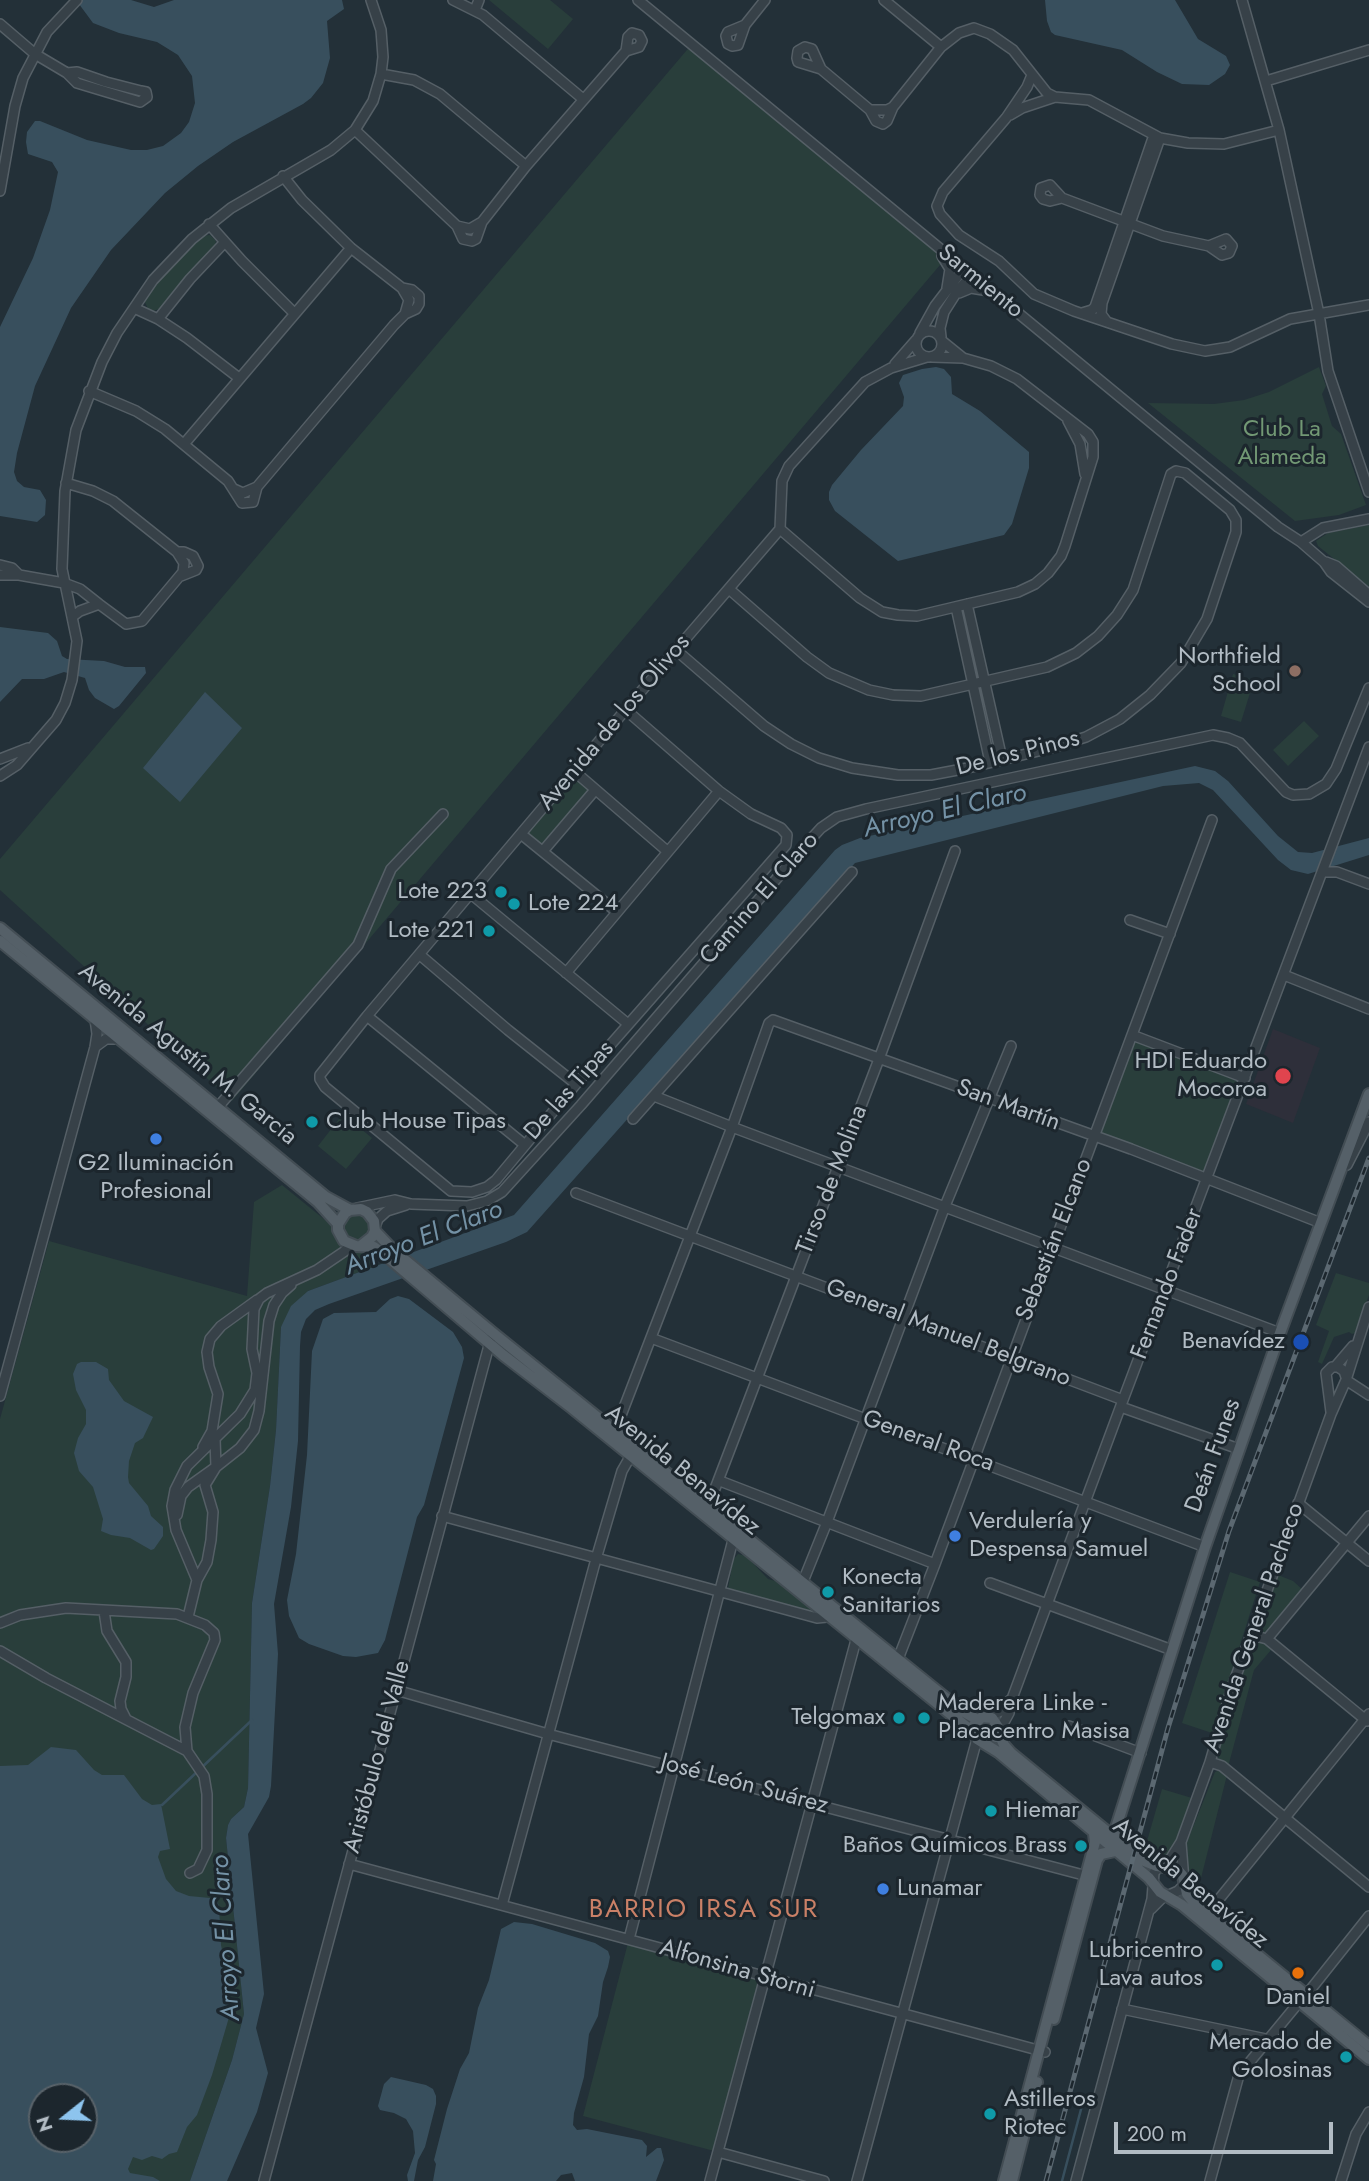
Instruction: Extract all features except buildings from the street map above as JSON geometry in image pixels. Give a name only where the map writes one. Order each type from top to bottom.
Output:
[{"type":"main road","name":"Avenida Agustín M. García","points":[[0,929],[326,1197],[353,1209]]},
{"type":"main road","name":"Avenida Agustín M. García","points":[[0,941],[318,1202],[338,1224]]},
{"type":"main road","name":"Deán Funes","points":[[1113,1837],[1205,1547],[1280,1333],[1369,1094]]},
{"type":"main road","points":[[353,1209],[361,1209],[371,1216],[375,1229],[372,1237],[362,1245],[350,1244],[340,1236],[338,1224],[345,1213],[353,1209]]},
{"type":"main road","name":"Avenida Benavídez","points":[[375,1229],[388,1252]]},
{"type":"main road","name":"Avenida Benavídez","points":[[362,1245],[388,1252],[631,1457],[1115,1851],[1160,1892],[1182,1905],[1369,2046]]},
{"type":"main road","name":"Avenida Benavídez","points":[[491,1338],[615,1431],[962,1711],[982,1718]]},
{"type":"main road","points":[[982,1718],[995,1721],[998,1730],[994,1739],[978,1738],[974,1726],[982,1718]]},
{"type":"main road","name":"Avenida Benavídez","points":[[998,1730],[1004,1745],[1011,1753],[1142,1860],[1177,1869],[1190,1899],[1369,2059]]},
{"type":"main road","points":[[1004,2181],[1089,1876],[1094,1834]]},
{"type":"main road","points":[[1089,1876],[1098,1857],[1115,1851]]},
{"type":"main road","points":[[1012,2181],[1042,2052]]},
{"type":"street","points":[[0,776],[17,765],[61,713],[72,680],[77,641],[64,583],[62,534],[66,483],[76,430],[89,391],[107,352],[134,308],[163,269],[209,224],[230,208],[331,150],[355,130],[373,101],[381,74],[381,30],[371,0]]},
{"type":"street","points":[[453,0],[475,10],[500,28],[583,99]]},
{"type":"street","points":[[475,10],[479,0]]},
{"type":"street","name":"Sarmiento","points":[[638,0],[1278,527],[1301,542],[1324,562],[1331,572],[1369,602]]},
{"type":"street","points":[[745,25],[765,0]]},
{"type":"street","points":[[884,0],[941,47]]},
{"type":"street","points":[[1243,0],[1279,130],[1319,314],[1328,371],[1369,492]]},
{"type":"street","points":[[0,191],[19,89],[47,32],[75,1]]},
{"type":"street","points":[[0,24],[35,54],[67,73],[76,83],[140,102],[147,97],[146,92],[77,72],[67,73]]},
{"type":"street","points":[[821,69],[870,110],[876,121],[883,124],[893,107],[941,47],[959,33],[974,28],[982,30],[1013,50],[1047,93],[1055,97],[1089,100],[1157,137],[1198,144],[1224,144],[1279,130]]},
{"type":"street","points":[[1266,81],[1369,50]]},
{"type":"street","points":[[355,130],[457,226],[463,239],[472,241],[479,236],[482,222],[526,166],[626,51]]},
{"type":"street","points":[[381,74],[414,80],[440,94],[526,166]]},
{"type":"street","points":[[1032,75],[1006,118],[943,192],[937,206],[940,214],[959,236],[999,261],[1034,294],[1171,344],[1205,351],[1230,347],[1282,321],[1369,305]]},
{"type":"street","points":[[1006,118],[1022,108],[1055,97]]},
{"type":"street","points":[[0,131],[10,134]]},
{"type":"street","points":[[1082,313],[1095,307],[1157,137]]},
{"type":"street","points":[[89,391],[136,411],[184,444],[234,489],[243,493],[257,487],[405,314],[409,300],[402,288],[351,248],[302,200],[283,176]]},
{"type":"street","points":[[1062,198],[1126,223],[1189,243],[1209,246]]},
{"type":"street","points":[[1107,322],[1101,314],[1102,303],[1126,223]]},
{"type":"street","points":[[209,224],[224,243],[294,313]]},
{"type":"street","points":[[927,238],[950,269],[950,293]]},
{"type":"street","points":[[158,319],[224,243]]},
{"type":"street","points":[[184,444],[351,248]]},
{"type":"street","points":[[918,337],[918,350],[929,357],[963,358],[1008,373],[1028,386],[1065,417],[1080,444],[1085,466],[1084,479],[1061,556],[1035,584],[1018,592],[905,616],[875,608],[860,598],[780,529],[780,491],[786,470],[858,389],[873,376],[891,368],[929,357],[940,352],[941,320],[950,293],[964,268]]},
{"type":"street","points":[[891,368],[918,337],[934,306],[972,275]]},
{"type":"street","points":[[950,293],[976,288],[997,295]]},
{"type":"street","points":[[134,308],[158,319],[239,378]]},
{"type":"street","points":[[918,337],[930,330],[963,358]]},
{"type":"street","name":"De los Pinos","points":[[676,650],[764,726],[790,744],[820,758],[876,773],[909,776],[954,771],[1068,743],[1111,724],[1139,706],[1161,685],[1194,643],[1214,599],[1236,532],[1236,520],[1230,510],[1185,473],[1176,471],[1168,478],[1133,590],[1110,624],[1084,647],[1057,663],[984,683]]},
{"type":"street","points":[[0,575],[19,575],[64,583],[80,589],[122,622],[137,624],[181,576],[184,563],[177,552],[113,500],[66,483]]},
{"type":"street","points":[[1301,542],[1324,528],[1369,519]]},
{"type":"street","name":"Avenida de los Olivos","points":[[320,1079],[323,1071],[367,1016],[780,529]]},
{"type":"street","name":"Sarmiento","points":[[1324,562],[1336,566],[1369,595]]},
{"type":"street","points":[[0,565],[12,568],[19,575]]},
{"type":"street","points":[[729,589],[819,667],[856,686],[884,694],[911,696],[984,683]]},
{"type":"street","points":[[72,617],[99,604]]},
{"type":"street","points":[[967,604],[1002,759]]},
{"type":"street","points":[[956,607],[990,762]]},
{"type":"street","name":"Camino El Claro","points":[[353,1209],[395,1200],[411,1204],[467,1206],[487,1201],[508,1186],[810,840],[837,817],[866,808],[1213,735],[1240,743],[1286,792],[1293,795],[1309,794],[1326,784],[1336,769],[1368,688]]},
{"type":"street","points":[[566,973],[719,791],[626,710]]},
{"type":"street","points":[[0,760],[33,746]]},
{"type":"street","name":"Fernando Fader","points":[[998,1730],[1006,1719],[1369,747]]},
{"type":"street","points":[[574,771],[667,851]]},
{"type":"street","points":[[543,851],[595,790]]},
{"type":"street","name":"De las Tipas","points":[[320,1079],[325,1087],[452,1191],[472,1192],[492,1184],[628,1024],[785,848],[787,835],[781,828],[751,814],[719,791]]},
{"type":"street","points":[[218,1107],[358,945],[391,869],[443,814]]},
{"type":"street","name":"Sebastián Elcano","points":[[898,1659],[1212,820]]},
{"type":"street","points":[[521,834],[617,912]]},
{"type":"street","name":"Tirso de Molina","points":[[708,1507],[759,1379],[955,851]]},
{"type":"street","points":[[633,1119],[852,872]]},
{"type":"street","points":[[1323,872],[1338,872],[1369,884]]},
{"type":"street","points":[[471,894],[628,1024]]},
{"type":"street","points":[[1130,920],[1170,934]]},
{"type":"street","points":[[420,955],[576,1084]]},
{"type":"street","points":[[1284,975],[1369,1009]]},
{"type":"street","points":[[367,1016],[524,1145]]},
{"type":"street","points":[[0,1396],[95,1047],[95,1018]]},
{"type":"street","name":"San Martín","points":[[732,1127],[769,1023],[773,1020],[1094,1136],[1321,1223]]},
{"type":"street","points":[[1132,1035],[1245,1078]]},
{"type":"street","points":[[95,1047],[106,1038],[120,1039]]},
{"type":"street","points":[[802,1584],[945,1206],[1011,1046]]},
{"type":"street","points":[[654,1096],[1280,1333]]},
{"type":"street","points":[[1342,1166],[1347,1164],[1369,1122]]},
{"type":"street","points":[[615,1431],[732,1127]]},
{"type":"street","name":"General Manuel Belgrano","points":[[576,1193],[1012,1357],[1122,1404],[1240,1449]]},
{"type":"street","name":"Camino El Claro","points":[[375,1229],[378,1219],[387,1211],[411,1204]]},
{"type":"street","points":[[200,1452],[212,1431],[218,1394],[209,1367],[209,1339],[221,1326],[259,1299],[317,1270],[345,1251],[350,1244]]},
{"type":"street","points":[[176,1530],[177,1510],[181,1496],[188,1487],[240,1448],[254,1430],[259,1410],[268,1321],[282,1293],[302,1276]]},
{"type":"street","points":[[197,1580],[176,1530],[172,1506],[175,1490],[187,1466],[240,1414],[255,1390],[257,1373],[251,1324],[259,1299]]},
{"type":"street","name":"Avenida General Pacheco","points":[[1076,2181],[1148,1913],[1154,1873],[1171,1858],[1181,1842],[1210,1762],[1232,1687],[1331,1414],[1346,1380],[1368,1311]]},
{"type":"street","name":"Aristóbulo del Valle","points":[[264,2181],[491,1338]]},
{"type":"street","name":"General Roca","points":[[651,1338],[1205,1547]]},
{"type":"street","points":[[1346,1380],[1339,1388],[1328,1386],[1326,1373],[1335,1367],[1358,1339]]},
{"type":"street","points":[[1335,1367],[1341,1368],[1346,1380],[1369,1395]]},
{"type":"street","name":"Avenida General Pacheco","points":[[1328,1386],[1331,1414]]},
{"type":"street","points":[[188,1617],[197,1580],[207,1562],[211,1540],[213,1512],[205,1485],[216,1467],[215,1439]]},
{"type":"street","points":[[502,1905],[596,1559],[622,1471],[631,1457]]},
{"type":"street","points":[[720,1481],[935,1564]]},
{"type":"street","points":[[1298,1503],[1369,1561]]},
{"type":"street","points":[[442,1516],[817,1618],[827,1617]]},
{"type":"street","points":[[1267,1639],[1369,1517]]},
{"type":"street","points":[[629,1940],[733,1540]]},
{"type":"street","points":[[990,1583],[1172,1650]]},
{"type":"street","points":[[0,1623],[20,1615],[66,1608],[177,1614],[205,1625],[214,1633],[215,1640],[193,1693],[185,1727],[187,1751]]},
{"type":"street","points":[[104,1611],[107,1631],[126,1662],[126,1677],[120,1701],[127,1720]]},
{"type":"street","points":[[1207,1914],[1368,1718],[1267,1639],[1252,1634]]},
{"type":"street","points":[[710,2181],[856,1640]]},
{"type":"street","points":[[0,1651],[46,1678],[187,1751],[200,1770],[207,1794],[206,1850],[198,1869],[190,1873]]},
{"type":"street","name":"José León Suárez","points":[[396,1690],[548,1734],[1089,1876]]},
{"type":"street","points":[[982,1718],[1001,1711],[1013,1696]]},
{"type":"street","points":[[1069,1726],[1141,1753]]},
{"type":"street","points":[[857,2181],[978,1738]]},
{"type":"street","points":[[1210,1762],[1222,1766],[1369,1886]]},
{"type":"street","name":"Avenida General Pacheco","points":[[1181,1842],[1184,1881]]},
{"type":"street","name":"Alfonsina Storni","points":[[349,1864],[1042,2052]]},
{"type":"street","points":[[1148,1913],[1155,1903],[1178,1891],[1184,1881]]},
{"type":"street","points":[[1210,2181],[1236,2082],[1242,2069],[1369,1916]]},
{"type":"street","points":[[1122,2009],[1266,2039]]},
{"type":"street","points":[[1341,2181],[1356,2134],[1369,2112]]},
{"type":"street","points":[[718,2152],[824,2181]]},
{"type":"shaded area","name":"HDI Eduardo Mocoroa","points":[[1273,1029],[1320,1048],[1293,1123],[1246,1104]]},
{"type":"green space","points":[[489,0],[550,0],[573,19],[548,49]]},
{"type":"green space","points":[[692,44],[951,252],[232,1101],[0,890],[0,859]]},
{"type":"green space","points":[[210,235],[216,241],[215,246],[162,308],[153,311],[148,309],[144,300],[170,267],[201,236]]},
{"type":"green space","name":"Club La Alameda","points":[[1319,367],[1326,386],[1322,394],[1332,426],[1341,434],[1366,505],[1339,515],[1295,521],[1148,403],[1214,404],[1244,400],[1269,392]]},
{"type":"green space","points":[[1369,525],[1369,587],[1318,546],[1316,541],[1328,533]]},
{"type":"green space","points":[[1233,674],[1254,680],[1241,722],[1221,716]]},
{"type":"green space","points":[[1304,721],[1319,736],[1288,766],[1273,750]]},
{"type":"green space","points":[[574,771],[595,790],[543,851],[521,834]]},
{"type":"green space","points":[[1136,1040],[1239,1081],[1205,1172],[1099,1133]]},
{"type":"green space","points":[[343,1114],[372,1138],[346,1169],[318,1146]]},
{"type":"green space","points":[[282,1185],[330,1224],[339,1244],[348,1249],[365,1251],[379,1265],[308,1291],[281,1327],[276,1430],[252,1603],[248,1788],[244,1807],[231,1819],[226,1838],[244,2014],[232,2060],[190,2181],[0,2181],[0,1419],[49,1241],[247,1296],[254,1202]]},
{"type":"green space","points":[[357,1213],[367,1217],[371,1227],[367,1237],[357,1241],[347,1237],[343,1227],[347,1217]]},
{"type":"green space","points":[[1336,1273],[1369,1283],[1369,1295],[1355,1333],[1349,1332],[1334,1337],[1322,1364],[1318,1362],[1329,1331],[1316,1325]]},
{"type":"green space","points":[[738,1554],[746,1556],[768,1579],[779,1582],[814,1612],[728,1589],[733,1560]]},
{"type":"green space","points":[[1230,1572],[1260,1582],[1212,1733],[1182,1723]]},
{"type":"green space","points":[[1278,1575],[1293,1581],[1303,1590],[1267,1634],[1259,1630]]},
{"type":"green space","points":[[1264,1643],[1271,1650],[1254,1670],[1228,1767],[1217,1754],[1252,1646]]},
{"type":"green space","points":[[1222,1769],[1227,1775],[1197,1894],[1194,1895],[1188,1883],[1187,1842],[1215,1772]]},
{"type":"green space","points":[[1162,1789],[1192,1798],[1177,1845],[1155,1862],[1143,1855]]},
{"type":"green space","points":[[629,1939],[764,1977],[718,2152],[583,2116]]},
{"type":"water","points":[[76,0],[131,0],[154,7],[174,0],[342,0],[344,9],[327,21],[330,58],[323,83],[311,98],[233,142],[165,193],[111,250],[71,308],[35,386],[17,453],[14,472],[17,481],[24,487],[40,490],[46,500],[45,515],[37,522],[0,516],[0,327],[33,258],[50,210],[58,172],[52,162],[28,154],[27,132],[35,121],[40,121],[87,140],[131,150],[147,150],[163,146],[181,133],[189,122],[195,103],[192,76],[178,55],[157,42],[119,33],[93,23]]},
{"type":"water","points":[[1045,0],[1175,0],[1198,39],[1226,56],[1230,65],[1225,74],[1209,85],[1182,84],[1122,50],[1055,35],[1047,21]]},
{"type":"water","points":[[936,367],[944,369],[951,377],[952,394],[980,411],[1029,452],[1029,468],[1012,524],[1004,535],[898,561],[835,511],[829,500],[829,492],[861,450],[903,406],[904,397],[899,383],[903,375]]},
{"type":"water","points":[[0,627],[48,633],[57,641],[62,656],[67,659],[145,667],[146,673],[114,709],[95,698],[85,678],[64,672],[44,679],[22,679],[0,702]]},
{"type":"water","points":[[205,692],[242,728],[180,802],[143,768]]},
{"type":"water","name":"Arroyo El Claro","points":[[1195,766],[1215,771],[1228,781],[1278,836],[1298,852],[1312,853],[1369,838],[1369,855],[1308,874],[1291,870],[1278,860],[1213,790],[1199,783],[1163,786],[855,863],[527,1232],[506,1242],[329,1304],[315,1310],[306,1319],[301,1332],[298,1441],[291,1507],[274,1604],[278,1654],[271,1786],[269,1797],[248,1834],[264,1994],[256,2028],[268,2073],[257,2112],[227,2181],[190,2181],[232,2060],[244,2014],[226,1838],[231,1819],[244,1807],[248,1788],[252,1603],[276,1430],[281,1327],[291,1306],[308,1291],[514,1215],[842,845],[860,838]]},
{"type":"water","points":[[398,1296],[409,1299],[453,1332],[462,1347],[464,1358],[424,1505],[417,1517],[385,1640],[378,1653],[356,1657],[343,1656],[299,1638],[289,1616],[287,1600],[296,1554],[307,1455],[312,1351],[323,1319],[334,1313],[376,1312],[390,1299]]},
{"type":"water","points":[[96,1362],[108,1369],[109,1380],[124,1401],[153,1417],[143,1438],[135,1443],[129,1461],[128,1477],[129,1483],[148,1506],[151,1516],[163,1527],[163,1536],[154,1549],[151,1550],[130,1538],[101,1531],[103,1519],[93,1487],[79,1471],[74,1453],[86,1424],[86,1410],[76,1390],[73,1374],[77,1364]]},
{"type":"water","points":[[51,1747],[76,1750],[102,1775],[124,1775],[142,1799],[152,1805],[161,1804],[170,1849],[160,1851],[158,1857],[166,1879],[176,1891],[189,1896],[210,1898],[217,1901],[219,1906],[230,2014],[212,2075],[197,2115],[187,2127],[177,2152],[162,2159],[152,2156],[142,2160],[133,2157],[128,2169],[130,2173],[160,2181],[0,2181],[0,1766],[28,1765]]},
{"type":"water","points":[[514,1922],[532,1924],[595,1943],[608,1951],[608,1967],[598,2016],[589,2034],[584,2077],[573,2125],[577,2130],[587,2129],[642,2140],[647,2146],[646,2157],[661,2148],[664,2160],[656,2181],[575,2181],[572,2173],[561,2175],[556,2181],[433,2181],[436,2164],[434,2160],[447,2109],[460,2069],[469,2053],[478,2008],[489,1980],[501,1929]]},
{"type":"water","points":[[391,2077],[426,2085],[433,2089],[436,2096],[425,2147],[418,2160],[414,2181],[408,2181],[407,2175],[415,2153],[413,2131],[406,2119],[380,2110],[378,2106],[384,2084]]},
{"type":"waterway","points":[[162,1805],[252,1720]]},
{"type":"waterway","points":[[1062,2181],[1084,2098]]},
{"type":"railway","points":[[1046,2181],[1168,1728],[1229,1531],[1369,1158]]},
{"type":"place","name":"Northfield School","points":[[1295,671]]},
{"type":"place","name":"Lote 223","points":[[501,892]]},
{"type":"place","name":"Lote 224","points":[[514,904]]},
{"type":"place","name":"Lote 221","points":[[489,931]]},
{"type":"place","name":"HDI Eduardo Mocoroa","points":[[1283,1076]]},
{"type":"place","name":"Club House Tipas","points":[[312,1122]]},
{"type":"place","name":"G2 Iluminación Profesional","points":[[156,1139]]},
{"type":"place","name":"Benavídez","points":[[1301,1342]]},
{"type":"place","name":"Verdulería y Despensa Samuel","points":[[955,1536]]},
{"type":"place","name":"Konecta Sanitarios","points":[[828,1592]]},
{"type":"place","name":"Telgomax","points":[[899,1718]]},
{"type":"place","name":"Maderera Linke - Placacentro Masisa","points":[[924,1718]]},
{"type":"place","name":"Hiemar","points":[[991,1811]]},
{"type":"place","name":"Baños Químicos Brass","points":[[1081,1846]]},
{"type":"place","name":"Lunamar","points":[[883,1889]]},
{"type":"place","name":"Lubricentro Lava autos","points":[[1217,1965]]},
{"type":"place","name":"Daniel","points":[[1298,1973]]},
{"type":"place","name":"Mercado de Golosinas","points":[[1346,2057]]},
{"type":"place","name":"Astilleros Riotec","points":[[990,2114]]},
{"type":"district","name":"BARRIO IRSA SUR","points":[[704,1911]]}]
